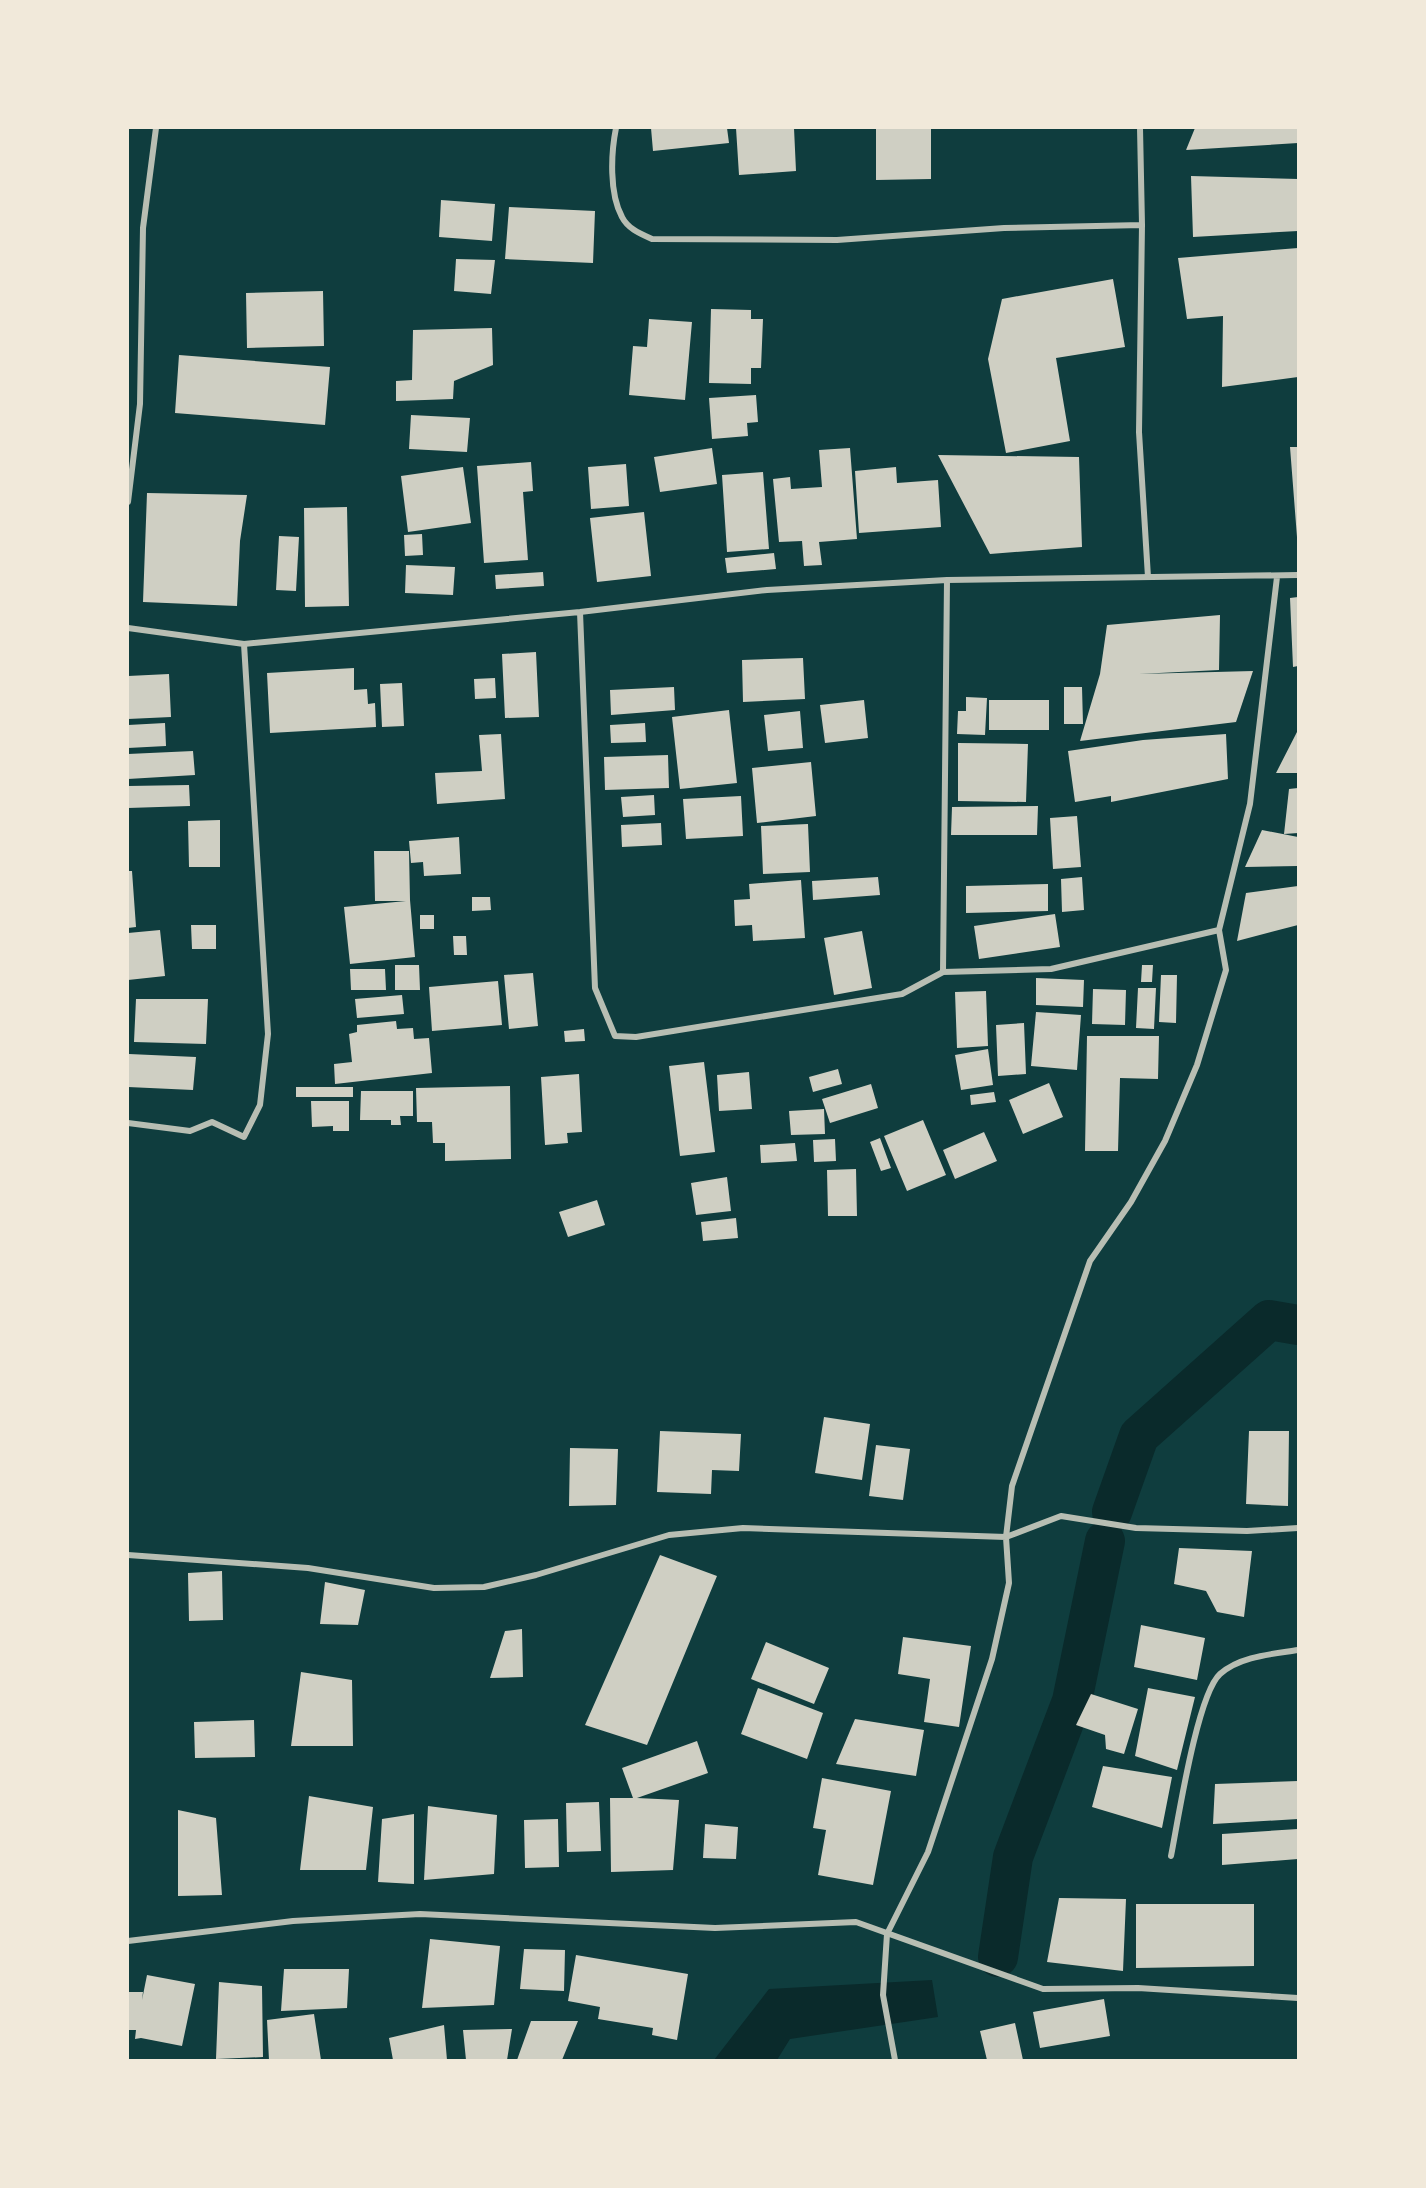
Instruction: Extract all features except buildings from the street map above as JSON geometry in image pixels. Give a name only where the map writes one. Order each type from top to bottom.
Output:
[{"type":"street","points":[[128,502],[140,404],[143,228],[156,128]]},
{"type":"street","points":[[616,128],[614,190],[622,217],[633,230],[652,239],[837,240],[1004,228],[1142,225]]},
{"type":"street","points":[[1140,128],[1142,225],[1139,432],[1148,577]]},
{"type":"street","points":[[128,628],[244,644],[580,612],[767,590],[946,579],[1299,575]]},
{"type":"street","points":[[895,2061],[883,1995],[887,1934],[928,1852],[992,1659],[1010,1583],[1006,1537],[1012,1486],[1090,1261],[1131,1202],[1165,1141],[1197,1065],[1226,970],[1219,930],[1250,804],[1277,577]]},
{"type":"street","points":[[943,972],[946,579]]},
{"type":"street","points":[[580,612],[595,988],[615,1036],[636,1037],[902,994],[943,972],[1051,969],[1219,930]]},
{"type":"street","points":[[128,1123],[190,1131],[212,1122],[244,1137],[260,1105],[268,1034],[244,644]]},
{"type":"street","points":[[128,1555],[308,1568],[434,1588],[483,1587],[536,1575],[669,1535],[743,1528],[1006,1537],[1061,1516],[1136,1528],[1247,1531],[1299,1528]]},
{"type":"street","points":[[1171,1856],[1185,1780],[1206,1695],[1219,1675],[1238,1664],[1260,1656],[1299,1650]]},
{"type":"street","points":[[128,1941],[293,1921],[420,1914],[714,1928],[856,1922],[1043,1989],[1138,1988],[1299,1998]]},
{"type":"water","points":[[932,1980],[938,2017],[790,2039],[777,2060],[714,2060],[769,1989]]},
{"type":"waterway","points":[[1112,1512],[1139,1436],[1269,1320],[1298,1325]]},
{"type":"waterway","points":[[998,1957],[1013,1857],[1072,1701],[1105,1541]]}]
